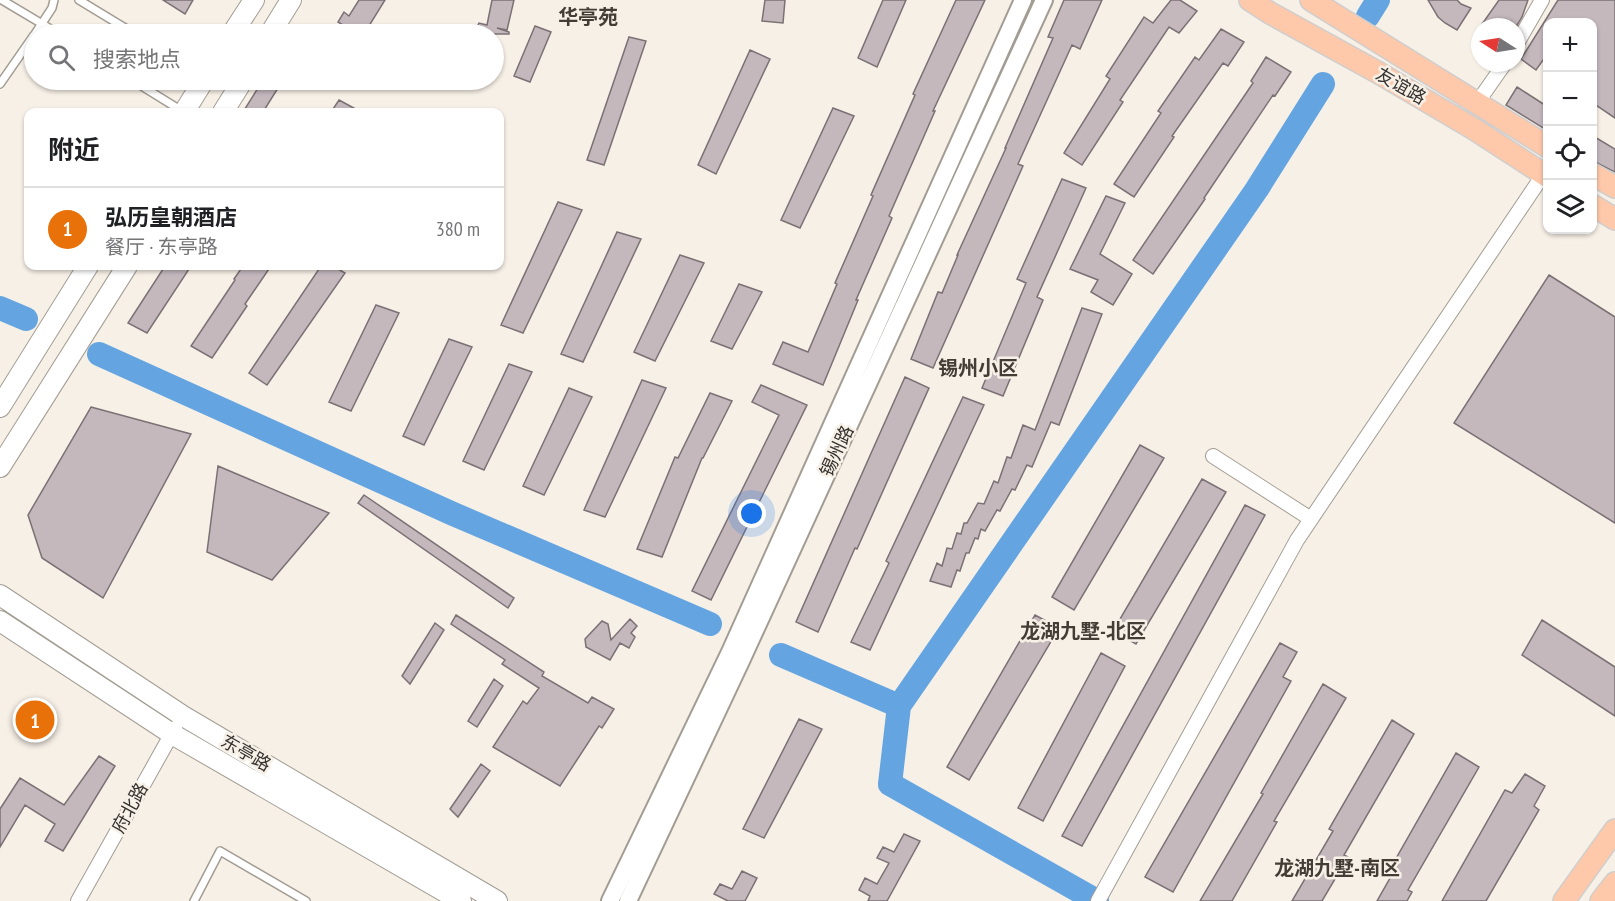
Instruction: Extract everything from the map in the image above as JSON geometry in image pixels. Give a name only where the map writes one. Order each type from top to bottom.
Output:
[{"type":"main road","points":[[238,24],[254,0]]},
{"type":"main road","points":[[276,24],[291,0]]},
{"type":"main road","name":"友谊路","points":[[1250,0],[1436,107],[1543,175]]},
{"type":"main road","name":"友谊路","points":[[1311,0],[1543,144]]},
{"type":"main road","points":[[186,108],[198,90]]},
{"type":"main road","points":[[225,108],[236,90]]},
{"type":"main road","points":[[1597,176],[1615,187]]},
{"type":"main road","points":[[1597,208],[1615,219]]},
{"type":"main road","points":[[0,407],[86,270]]},
{"type":"main road","points":[[0,467],[124,270]]},
{"type":"main road","name":"东亭路","points":[[0,595],[183,716],[497,901]]},
{"type":"main road","name":"东亭路","points":[[0,621],[172,734],[461,901]]},
{"type":"main road","points":[[1564,901],[1615,830]]},
{"type":"main road","points":[[1602,901],[1615,883]]},
{"type":"street","name":"锡州路","points":[[610,901],[730,652],[1023,0]]},
{"type":"street","name":"锡州路","points":[[628,901],[741,661],[1044,0]]},
{"type":"street","points":[[1525,29],[1542,0]]},
{"type":"street","points":[[1477,103],[1499,72]]},
{"type":"street","points":[[1098,901],[1291,550],[1543,179]]},
{"type":"street","points":[[1214,456],[1311,519]]},
{"type":"street","name":"府北路","points":[[78,901],[183,716]]},
{"type":"lane","points":[[2,0],[42,24],[54,0]]},
{"type":"lane","points":[[79,0],[119,24]]},
{"type":"lane","points":[[0,84],[24,50]]},
{"type":"lane","points":[[148,90],[178,108]]},
{"type":"lane","points":[[194,901],[220,851],[306,901]]},
{"type":"building","points":[[163,0],[193,0],[185,14]]},
{"type":"building","points":[[359,0],[385,0],[370,24],[338,22],[344,12],[349,16]]},
{"type":"building","points":[[492,0],[514,0],[507,30],[504,29],[504,24],[487,24]]},
{"type":"building","points":[[765,0],[785,0],[783,23],[762,21]]},
{"type":"building","points":[[883,0],[906,0],[877,67],[858,58]]},
{"type":"building","points":[[956,0],[985,0],[933,111],[935,111],[889,216],[892,218],[856,300],[858,300],[823,385],[773,364],[783,342],[808,352],[873,196],[871,195],[915,95],[913,94]]},
{"type":"building","points":[[1064,0],[1102,0],[1080,49],[1072,45],[1018,164],[1023,166],[933,368],[911,359],[938,292],[942,293],[1053,38],[1048,37]]},
{"type":"building","points":[[1171,0],[1180,0],[1197,11],[1179,33],[1169,27],[1120,100],[1123,102],[1082,165],[1064,153],[1110,79],[1106,76],[1144,17],[1153,23]]},
{"type":"building","points":[[1428,0],[1457,0],[1471,8],[1457,30],[1438,17]]},
{"type":"building","points":[[1499,0],[1528,0],[1521,18],[1486,18]]},
{"type":"building","points":[[1558,0],[1615,0],[1615,118],[1597,106],[1597,18],[1547,18]]},
{"type":"building","points":[[1543,24],[1543,60],[1536,70],[1525,62],[1525,53]]},
{"type":"building","points":[[535,26],[551,32],[530,82],[514,76]]},
{"type":"building","points":[[1221,29],[1244,42],[1228,66],[1223,63],[1172,136],[1174,137],[1134,197],[1114,184],[1161,113],[1158,111],[1195,57],[1199,60]]},
{"type":"building","points":[[629,37],[646,41],[604,165],[587,160]]},
{"type":"building","points":[[750,50],[770,59],[716,174],[698,165]]},
{"type":"building","points":[[1266,57],[1291,72],[1275,96],[1273,95],[1153,274],[1133,260],[1253,83],[1251,81]]},
{"type":"building","points":[[1517,87],[1543,104],[1543,128],[1506,105]]},
{"type":"building","points":[[257,90],[277,90],[266,108],[246,108]]},
{"type":"building","points":[[339,100],[354,108],[334,108]]},
{"type":"building","points":[[833,108],[854,116],[800,228],[781,220]]},
{"type":"building","points":[[1597,138],[1615,149],[1615,172],[1597,163]]},
{"type":"building","points":[[1062,179],[1086,188],[1037,297],[1043,300],[1003,396],[982,388],[1026,283],[1017,279]]},
{"type":"building","points":[[1106,196],[1125,203],[1100,254],[1132,274],[1113,305],[1091,292],[1098,280],[1070,269]]},
{"type":"building","points":[[558,202],[582,210],[523,333],[501,325]]},
{"type":"building","points":[[617,232],[641,239],[583,362],[561,354]]},
{"type":"building","points":[[680,255],[704,263],[655,361],[634,352]]},
{"type":"building","points":[[162,270],[188,270],[147,333],[128,323]]},
{"type":"building","points":[[240,270],[268,270],[212,358],[191,346]]},
{"type":"building","points":[[318,270],[340,270],[345,273],[267,385],[249,373]]},
{"type":"building","points":[[1549,275],[1615,317],[1615,523],[1454,423]]},
{"type":"building","points":[[739,284],[762,292],[732,349],[711,341]]},
{"type":"building","points":[[376,305],[399,313],[351,411],[329,402]]},
{"type":"building","points":[[1082,308],[1102,314],[1059,425],[1051,422],[1032,467],[1027,465],[1015,490],[1012,489],[1000,511],[997,510],[985,531],[981,529],[978,539],[975,538],[969,553],[966,553],[960,571],[957,570],[951,587],[930,581],[937,563],[942,566],[947,548],[952,549],[957,533],[961,534],[964,523],[967,523],[978,503],[984,504],[994,481],[998,483],[1007,457],[1011,458],[1023,425],[1035,430]]},
{"type":"building","points":[[449,339],[472,347],[424,445],[403,436]]},
{"type":"building","points":[[509,364],[532,372],[484,470],[463,461]]},
{"type":"building","points":[[905,377],[929,388],[818,632],[796,622]]},
{"type":"building","points":[[642,380],[666,388],[605,517],[584,510]]},
{"type":"building","points":[[761,385],[807,405],[711,600],[692,591],[779,415],[752,402]]},
{"type":"building","points":[[569,388],[592,397],[544,495],[523,486]]},
{"type":"building","points":[[710,393],[732,401],[702,458],[662,557],[637,549],[675,457],[678,458]]},
{"type":"building","points":[[963,397],[984,405],[870,650],[851,642],[889,563],[886,561]]},
{"type":"building","points":[[91,407],[191,434],[103,598],[42,558],[28,515]]},
{"type":"building","points":[[1140,445],[1164,458],[1074,610],[1052,597]]},
{"type":"building","points":[[218,466],[329,513],[272,580],[207,552]]},
{"type":"building","points":[[1202,479],[1226,492],[1136,644],[1113,631]]},
{"type":"building","points":[[364,495],[514,598],[508,608],[358,503]]},
{"type":"building","points":[[1245,505],[1265,515],[1082,846],[1062,836]]},
{"type":"building","points":[[456,615],[544,672],[542,676],[588,703],[592,697],[614,709],[602,728],[599,726],[560,786],[493,747],[523,701],[527,704],[539,688],[502,664],[505,660],[451,624]]},
{"type":"building","points":[[1035,615],[1059,628],[969,780],[947,767]]},
{"type":"building","points":[[630,619],[637,626],[631,633],[635,637],[629,648],[620,643],[610,660],[586,647],[585,639],[602,621],[608,624],[611,640]]},
{"type":"building","points":[[1542,620],[1615,667],[1615,716],[1522,655]]},
{"type":"building","points":[[435,623],[444,630],[410,684],[402,676]]},
{"type":"building","points":[[1280,643],[1297,652],[1283,677],[1291,681],[1173,892],[1145,877]]},
{"type":"building","points":[[1101,653],[1125,666],[1043,821],[1018,808]]},
{"type":"building","points":[[494,679],[503,686],[477,727],[468,721]]},
{"type":"building","points":[[1323,684],[1346,698],[1274,821],[1277,822],[1232,901],[1200,901],[1263,794],[1261,793]]},
{"type":"building","points":[[799,719],[822,729],[764,838],[743,829]]},
{"type":"building","points":[[1392,720],[1414,734],[1344,855],[1348,857],[1322,901],[1292,901],[1333,831],[1329,829]]},
{"type":"building","points":[[1456,753],[1479,767],[1408,890],[1412,892],[1407,901],[1377,901],[1398,864],[1394,862]]},
{"type":"building","points":[[99,756],[115,766],[63,851],[45,841],[55,824],[25,805],[0,847],[0,809],[20,778],[64,805]]},
{"type":"building","points":[[481,764],[490,771],[458,817],[450,809]]},
{"type":"building","points":[[1525,774],[1545,786],[1534,806],[1539,810],[1486,901],[1442,901],[1505,790],[1512,793]]},
{"type":"building","points":[[904,834],[920,841],[887,901],[868,901],[870,896],[859,890],[865,878],[877,884],[889,863],[877,858],[883,847],[894,852]]},
{"type":"building","points":[[742,871],[757,878],[745,901],[728,901],[714,894],[720,884],[732,889]]},
{"type":"waterway","points":[[1368,16],[1378,0]]},
{"type":"waterway","points":[[781,655],[899,706],[1257,189],[1323,84]]},
{"type":"waterway","points":[[0,308],[26,319]]},
{"type":"waterway","points":[[99,354],[451,513],[710,624]]},
{"type":"waterway","points":[[899,706],[890,784],[1097,901]]},
{"type":"place","name":"弘历皇朝酒店","points":[[35,720]]},
{"type":"district","name":"华亭苑","points":[[588,17]]},
{"type":"district","name":"锡州小区","points":[[978,368]]},
{"type":"district","name":"龙湖九墅-北区","points":[[1083,631]]},
{"type":"district","name":"龙湖九墅-南区","points":[[1337,868]]}]
